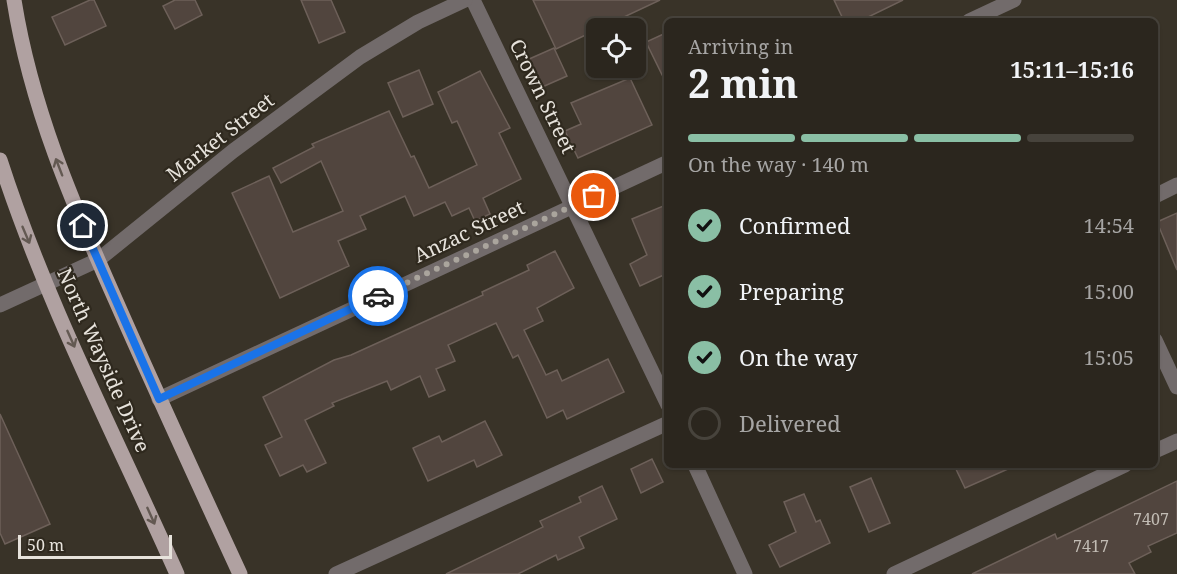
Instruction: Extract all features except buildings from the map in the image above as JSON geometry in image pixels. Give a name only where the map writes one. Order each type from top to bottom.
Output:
[{"type":"main road","name":"North Wayside Drive","points":[[14,0],[21,45],[57,163],[159,399],[240,574]]},
{"type":"main road","name":"North Wayside Drive","points":[[0,160],[20,223],[46,286],[177,574]]},
{"type":"street","name":"Market Street","points":[[0,305],[46,286],[98,260],[233,150],[360,57],[418,22],[465,0]]},
{"type":"street","name":"Crown Street","points":[[473,0],[664,397]]},
{"type":"street","points":[[975,18],[1004,2],[1007,18]]},
{"type":"street","name":"Anzac Street","points":[[159,399],[664,164]]},
{"type":"street","points":[[1158,194],[1177,185]]},
{"type":"street","points":[[1158,346],[1177,387]]},
{"type":"street","points":[[336,574],[664,425]]},
{"type":"street","points":[[1158,450],[1177,441]]},
{"type":"street","points":[[696,468],[745,574]]},
{"type":"street","points":[[894,574],[1119,468]]},
{"type":"way so far","points":[[378,296],[594,196]]},
{"type":"route","points":[[83,226],[159,399],[378,296]]}]
